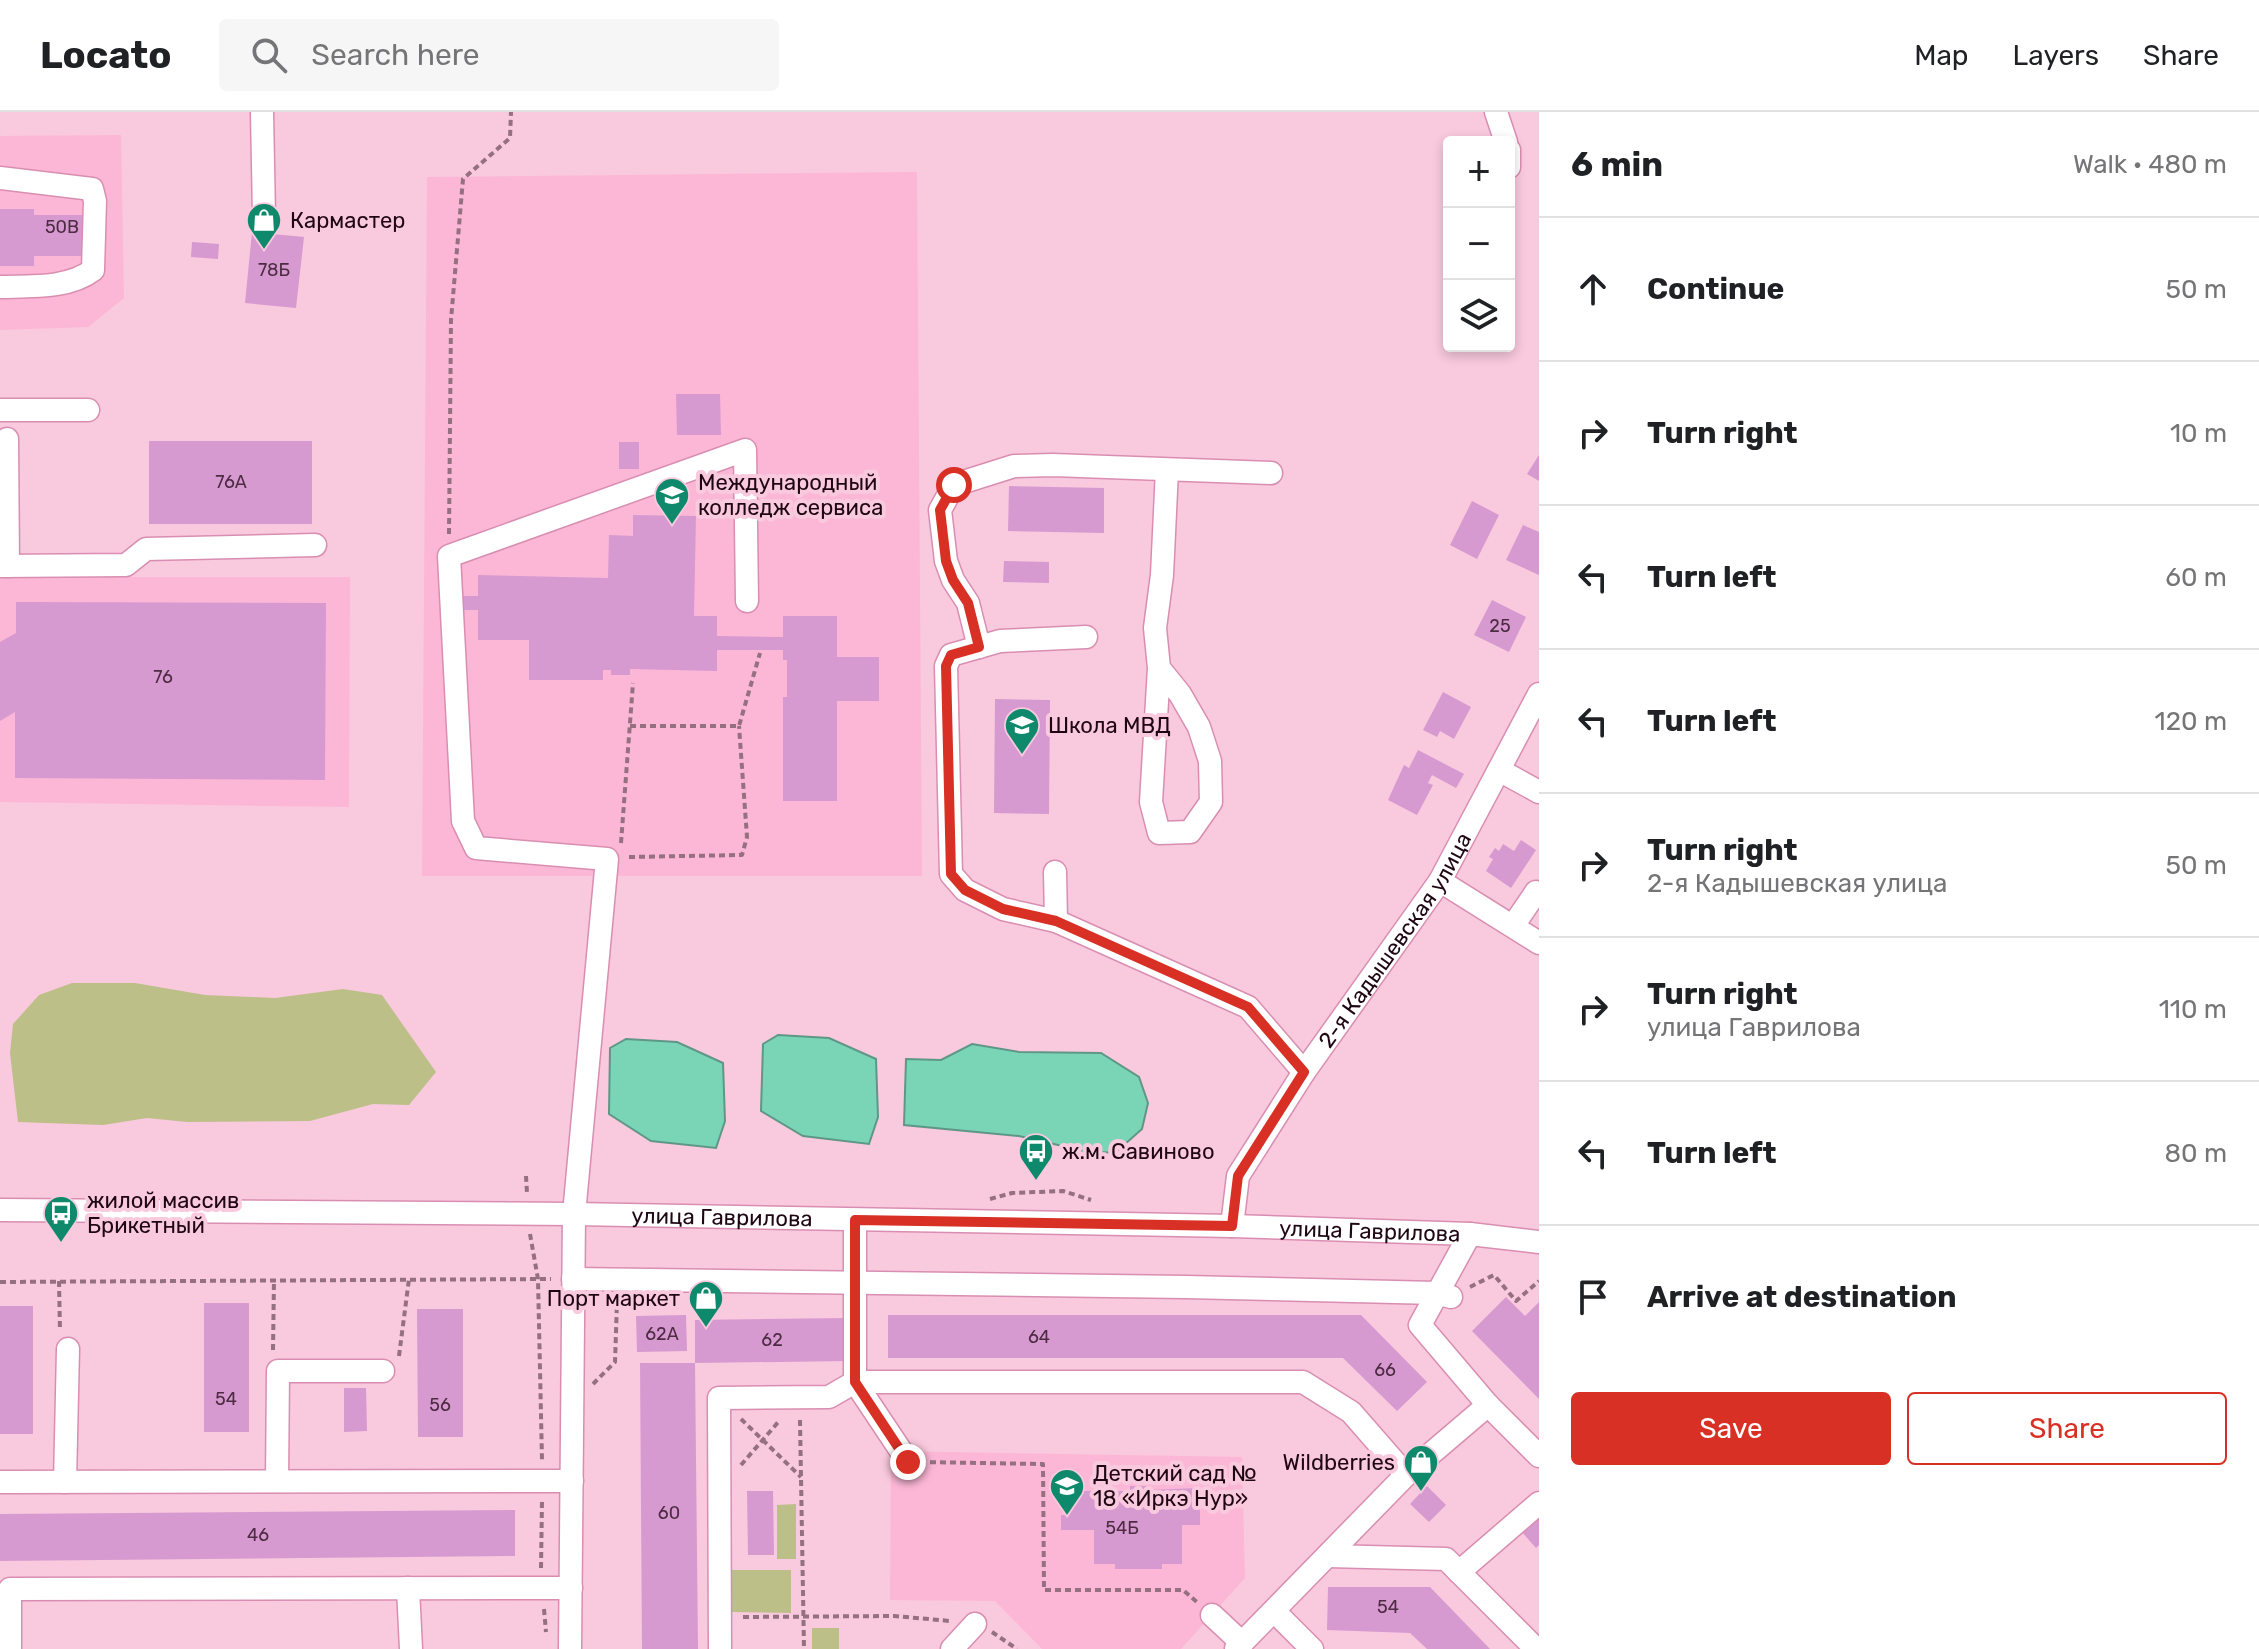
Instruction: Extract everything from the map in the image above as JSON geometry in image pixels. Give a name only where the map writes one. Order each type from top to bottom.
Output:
[{"type":"street","points":[[262,112],[264,216]]},
{"type":"street","points":[[1496,112],[1504,136]]},
{"type":"street","points":[[0,178],[92,189],[95,201],[93,270],[87,275],[48,286],[0,287]]},
{"type":"street","points":[[0,410],[88,410]]},
{"type":"street","points":[[7,439],[4,566],[126,565],[146,549],[315,545]]},
{"type":"street","points":[[570,1649],[574,1214],[607,859],[476,848],[463,821],[449,556],[745,450],[747,601]]},
{"type":"street","points":[[979,647],[968,603],[953,580],[946,561],[940,510],[954,485],[1014,466],[1271,473]]},
{"type":"street","points":[[1159,668],[1180,694],[1199,727],[1210,761],[1211,802],[1190,832],[1159,833],[1151,802],[1159,668],[1155,628],[1162,575],[1167,470]]},
{"type":"street","points":[[1086,637],[1000,641],[951,655],[946,666],[951,874],[965,890],[1003,909],[1056,921],[1248,1007],[1304,1072]]},
{"type":"street","name":"2-я Кадышевская улица","points":[[1232,1226],[1238,1176],[1304,1072],[1440,881],[1539,694]]},
{"type":"street","points":[[1499,770],[1539,792]]},
{"type":"street","points":[[1055,872],[1056,921]]},
{"type":"street","points":[[1440,881],[1539,943]]},
{"type":"street","points":[[1513,926],[1536,892]]},
{"type":"street","name":"улица Гаврилова","points":[[0,1210],[574,1214],[1232,1226],[1470,1234],[1539,1242]]},
{"type":"street","points":[[855,1220],[855,1382],[901,1451]]},
{"type":"street","points":[[1470,1234],[1444,1295],[1420,1325],[1488,1405],[1539,1456]]},
{"type":"street","points":[[573,1279],[1186,1287],[1444,1295]]},
{"type":"street","points":[[65,1482],[68,1349]]},
{"type":"street","points":[[277,1481],[278,1371],[383,1371]]},
{"type":"street","points":[[720,1649],[719,1398],[829,1397],[855,1382],[1303,1382],[1351,1412],[1406,1475]]},
{"type":"street","points":[[1212,1615],[1239,1646],[1406,1475],[1488,1405]]},
{"type":"street","points":[[0,1482],[572,1481]]},
{"type":"street","points":[[1459,1572],[1539,1503]]},
{"type":"street","points":[[1328,1556],[1446,1559],[1536,1649]]},
{"type":"street","points":[[408,1588],[411,1649]]},
{"type":"street","points":[[10,1649],[10,1589],[571,1588]]},
{"type":"street","points":[[1274,1611],[1312,1649]]},
{"type":"street","points":[[952,1649],[975,1624]]},
{"type":"path","points":[[449,556],[451,320],[463,179],[510,138],[511,112]]},
{"type":"path","points":[[607,859],[619,856],[742,855],[747,837],[739,726],[760,653]]},
{"type":"path","points":[[630,726],[739,726]]},
{"type":"path","points":[[526,1176],[527,1214],[538,1279],[541,1587],[546,1634]]},
{"type":"path","points":[[1444,1295],[1494,1275],[1516,1301],[1539,1281]]},
{"type":"path","points":[[383,1371],[398,1368],[409,1279]]},
{"type":"path","points":[[0,1282],[573,1279]]},
{"type":"path","points":[[274,1280],[273,1369],[278,1371]]},
{"type":"path","points":[[572,1406],[615,1362],[618,1280]]},
{"type":"path","points":[[59,1281],[60,1340],[68,1349]]},
{"type":"path","points":[[719,1489],[800,1397]]},
{"type":"path","points":[[800,1397],[804,1649]]},
{"type":"path","points":[[719,1398],[801,1477]]},
{"type":"path","points":[[901,1451],[908,1462],[1043,1464],[1044,1590],[1183,1590],[1212,1615]]},
{"type":"path","points":[[720,1617],[894,1616],[981,1624],[1017,1649]]},
{"type":"shaded area","points":[[121,135],[124,298],[88,327],[0,330],[0,136]]},
{"type":"shaded area","name":"Международный колледж сервиса","points":[[917,172],[922,876],[422,876],[427,177]]},
{"type":"shaded area","points":[[0,577],[350,577],[349,807],[0,802]]},
{"type":"shaded area","points":[[72,983],[135,983],[205,995],[275,998],[343,989],[382,995],[436,1072],[409,1105],[373,1104],[310,1121],[187,1122],[147,1118],[103,1125],[18,1122],[10,1053],[13,1024],[39,995]]},
{"type":"shaded area","points":[[778,1035],[829,1038],[876,1059],[878,1117],[869,1144],[803,1136],[761,1111],[763,1044]]},
{"type":"shaded area","points":[[626,1039],[677,1042],[723,1063],[725,1121],[716,1148],[651,1141],[609,1114],[610,1048]]},
{"type":"shaded area","points":[[972,1044],[1019,1052],[1101,1053],[1139,1077],[1148,1103],[1142,1129],[1115,1153],[1084,1151],[1019,1136],[904,1125],[906,1059],[941,1060]]},
{"type":"shaded area","name":"Детский сад № 18 «Иркэ Нур»","points":[[891,1451],[1242,1457],[1245,1578],[1181,1649],[1042,1649],[995,1601],[890,1600]]},
{"type":"shaded area","points":[[796,1504],[796,1559],[777,1559],[777,1505]]},
{"type":"shaded area","points":[[732,1570],[791,1570],[791,1613],[732,1612]]},
{"type":"shaded area","points":[[812,1628],[839,1628],[839,1649],[812,1649]]},
{"type":"building","points":[[0,209],[34,209],[34,215],[94,215],[94,256],[34,256],[34,266],[0,266]]},
{"type":"building","points":[[252,232],[304,237],[296,308],[245,303]]},
{"type":"building","points":[[192,242],[219,244],[218,259],[191,257]]},
{"type":"building","points":[[676,394],[720,394],[721,435],[677,435]]},
{"type":"building","points":[[149,441],[312,441],[312,524],[149,524]]},
{"type":"building","points":[[619,442],[639,442],[639,469],[619,469]]},
{"type":"building","points":[[1539,455],[1539,481],[1527,474]]},
{"type":"building","points":[[1009,486],[1104,488],[1104,533],[1008,531]]},
{"type":"building","points":[[1472,501],[1499,515],[1477,559],[1450,545]]},
{"type":"building","points":[[633,515],[696,516],[694,616],[717,616],[717,636],[783,637],[783,616],[837,616],[837,657],[879,657],[879,701],[837,701],[837,801],[783,801],[783,697],[787,697],[787,660],[783,660],[783,650],[717,650],[717,671],[630,669],[630,675],[611,675],[611,670],[603,670],[603,680],[529,680],[529,640],[478,640],[478,610],[458,610],[458,596],[478,596],[478,575],[608,578],[609,535],[633,536]]},
{"type":"building","points":[[1523,525],[1539,532],[1539,575],[1506,560]]},
{"type":"building","points":[[1004,561],[1049,562],[1049,583],[1003,582]]},
{"type":"building","points":[[1492,600],[1526,617],[1509,652],[1474,635]]},
{"type":"building","points":[[16,602],[326,603],[325,780],[15,778],[15,712],[0,721],[0,642],[16,633]]},
{"type":"building","points":[[1443,692],[1471,707],[1454,739],[1440,731],[1437,737],[1423,730]]},
{"type":"building","name":"Школа МВД","points":[[995,699],[1050,700],[1049,814],[994,813]]},
{"type":"building","points":[[1418,750],[1464,774],[1456,788],[1432,775],[1428,783],[1433,785],[1417,815],[1388,800],[1404,765],[1409,768]]},
{"type":"building","points":[[1521,840],[1536,850],[1511,888],[1486,871],[1495,848],[1499,851],[1503,844],[1514,851]]},
{"type":"building","points":[[1506,1297],[1525,1316],[1539,1302],[1539,1399],[1472,1331]]},
{"type":"building","points":[[204,1303],[249,1303],[249,1432],[204,1432]]},
{"type":"building","points":[[0,1306],[33,1306],[33,1434],[0,1434]]},
{"type":"building","points":[[417,1309],[463,1309],[463,1437],[418,1437]]},
{"type":"building","points":[[686,1315],[687,1351],[637,1352],[636,1316]]},
{"type":"building","points":[[888,1315],[1361,1315],[1427,1382],[1397,1411],[1343,1358],[888,1358]]},
{"type":"building","points":[[848,1318],[849,1361],[695,1363],[695,1320]]},
{"type":"building","points":[[640,1363],[695,1363],[698,1649],[642,1649]]},
{"type":"building","points":[[344,1388],[366,1388],[367,1431],[344,1432]]},
{"type":"building","points":[[1130,1486],[1147,1486],[1146,1490],[1200,1488],[1200,1525],[1182,1525],[1182,1564],[1162,1564],[1162,1569],[1115,1569],[1115,1564],[1094,1564],[1094,1530],[1061,1530],[1061,1515],[1069,1515],[1069,1491],[1130,1491]]},
{"type":"building","points":[[1427,1486],[1446,1505],[1429,1522],[1410,1504]]},
{"type":"building","points":[[747,1491],[773,1491],[774,1555],[748,1555]]},
{"type":"building","points":[[515,1510],[515,1556],[0,1561],[0,1514]]},
{"type":"building","points":[[1539,1514],[1539,1545],[1536,1548],[1521,1531]]},
{"type":"building","points":[[1328,1587],[1430,1587],[1490,1649],[1427,1649],[1410,1633],[1327,1630]]},
{"type":"place","name":"Кармастер","points":[[264,251]]},
{"type":"place","name":"Международный колледж сервиса","points":[[672,526]]},
{"type":"place","name":"Школа МВД","points":[[1022,756]]},
{"type":"place","name":"ж.м. Савиново","points":[[1036,1182]]},
{"type":"place","name":"жилой массив Брикетный","points":[[61,1244]]},
{"type":"place","name":"Порт маркет","points":[[706,1329]]},
{"type":"place","name":"Wildberries","points":[[1421,1493]]},
{"type":"place","name":"Детский сад № 18 «Иркэ Нур»","points":[[1067,1517]]},
{"type":"route","points":[[908,1462],[855,1382],[855,1220],[1232,1226],[1238,1176],[1304,1072],[1248,1007],[1056,921],[1003,909],[965,890],[951,874],[946,666],[951,655],[979,647],[968,603],[953,580],[946,561],[940,510],[954,485]]}]
